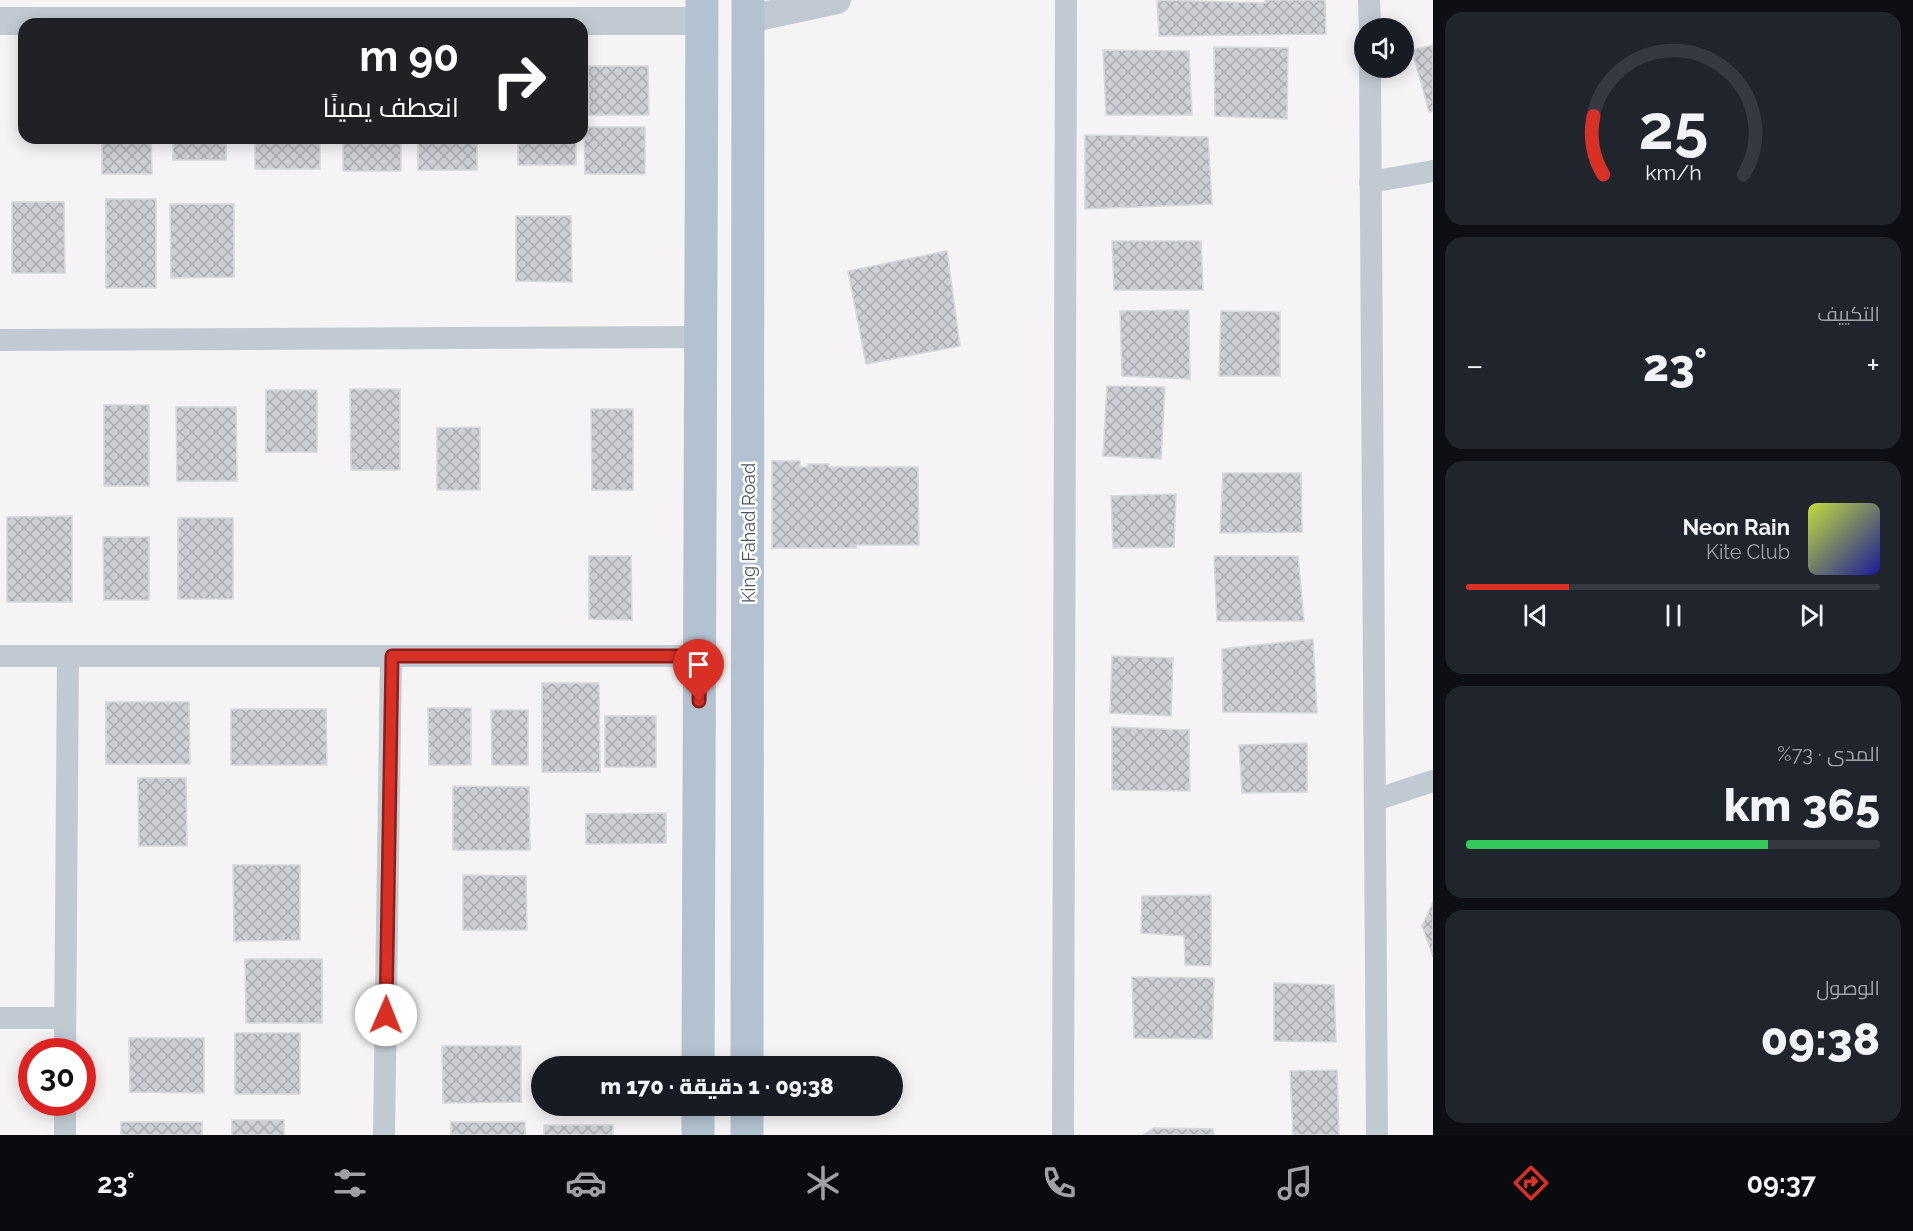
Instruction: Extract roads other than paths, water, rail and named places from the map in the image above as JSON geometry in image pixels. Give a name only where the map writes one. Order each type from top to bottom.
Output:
[{"type":"main road","points":[[699,1056],[701,10]]},
{"type":"main road","name":"King Fahad Road","points":[[747,1056],[749,10]]},
{"type":"main road","points":[[698,1116],[698,1135]]},
{"type":"main road","points":[[747,1116],[747,1135]]},
{"type":"street","points":[[749,10],[837,0]]},
{"type":"street","points":[[1063,1135],[1066,0]]},
{"type":"street","points":[[1369,0],[1370,18]]},
{"type":"street","points":[[191,18],[701,10]]},
{"type":"street","points":[[0,21],[18,21]]},
{"type":"street","points":[[1370,78],[1377,1135]]},
{"type":"street","points":[[1371,182],[1433,171]]},
{"type":"street","points":[[0,340],[700,337]]},
{"type":"street","points":[[0,656],[700,656]]},
{"type":"street","points":[[65,1038],[68,656]]},
{"type":"street","points":[[384,1135],[392,656]]},
{"type":"street","points":[[1375,800],[1433,781]]},
{"type":"street","points":[[0,1018],[65,1018]]},
{"type":"street","points":[[65,1116],[65,1135]]}]
